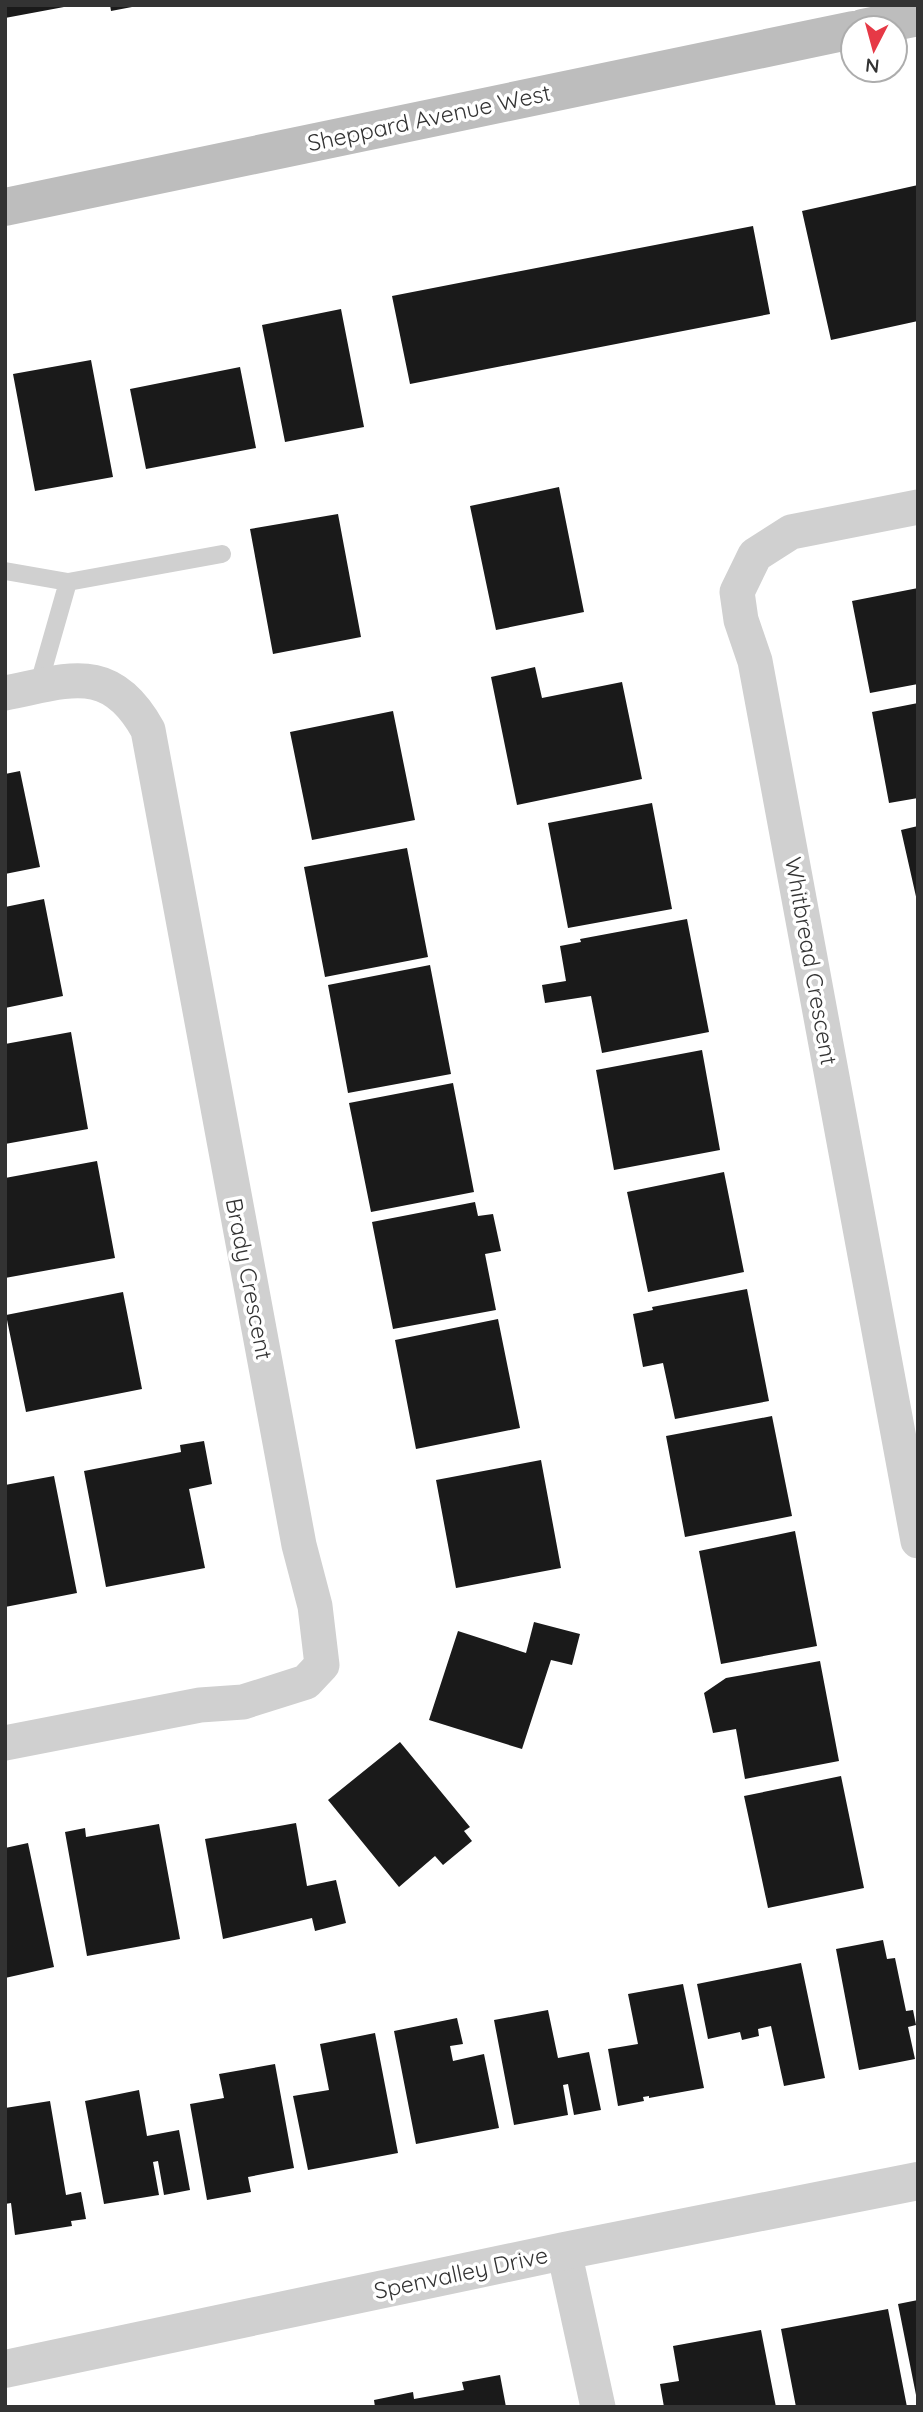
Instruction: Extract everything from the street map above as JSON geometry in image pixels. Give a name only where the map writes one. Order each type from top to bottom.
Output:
[{"type":"main road","name":"Sheppard Avenue West","points":[[5,207],[839,33]]},
{"type":"street","name":"Whitbread Crescent","points":[[918,507],[791,533],[755,555],[737,592],[741,620],[755,661],[918,1541]]},
{"type":"street","name":"Brady Crescent","points":[[5,1743],[200,1705],[243,1702],[306,1682],[322,1665],[315,1606],[299,1545],[148,730],[138,712],[121,695],[95,681],[68,680],[22,690]]},
{"type":"street","name":"Spenvalley Drive","points":[[5,2370],[564,2251],[918,2181]]},
{"type":"street","points":[[564,2251],[598,2407]]},
{"type":"lane","points":[[5,571],[68,582],[222,554]]},
{"type":"lane","points":[[22,690],[68,582]]},
{"type":"building","points":[[5,5],[64,5],[64,7],[5,18]]},
{"type":"building","points":[[110,5],[132,5],[132,7],[111,11]]},
{"type":"building","points":[[918,185],[918,321],[831,340],[802,211]]},
{"type":"building","points":[[753,226],[770,314],[410,384],[392,296]]},
{"type":"building","points":[[341,309],[364,427],[285,442],[262,325]]},
{"type":"building","points":[[91,360],[113,477],[35,491],[13,374]]},
{"type":"building","points":[[240,367],[256,448],[146,469],[130,389]]},
{"type":"building","points":[[559,487],[584,612],[496,630],[470,506]]},
{"type":"building","points":[[338,514],[361,637],[273,654],[250,529]]},
{"type":"building","points":[[918,588],[918,684],[870,693],[852,601]]},
{"type":"building","points":[[535,667],[542,698],[622,682],[642,779],[517,805],[491,677]]},
{"type":"building","points":[[918,703],[918,798],[889,803],[872,712]]},
{"type":"building","points":[[393,711],[415,820],[312,840],[290,732]]},
{"type":"building","points":[[20,771],[40,867],[5,874],[5,774]]},
{"type":"building","points":[[652,803],[672,909],[568,928],[548,823]]},
{"type":"building","points":[[918,826],[918,901],[917,901],[901,830]]},
{"type":"building","points":[[407,848],[428,957],[325,977],[304,867]]},
{"type":"building","points":[[44,899],[63,996],[5,1008],[5,907]]},
{"type":"building","points":[[687,919],[709,1032],[602,1053],[591,996],[545,1003],[542,985],[566,981],[560,946],[581,942],[580,939]]},
{"type":"building","points":[[430,965],[451,1074],[348,1093],[328,985]]},
{"type":"building","points":[[71,1032],[88,1129],[5,1144],[5,1044]]},
{"type":"building","points":[[702,1050],[720,1150],[614,1170],[596,1070]]},
{"type":"building","points":[[453,1083],[474,1192],[371,1212],[349,1103]]},
{"type":"building","points":[[97,1161],[115,1258],[5,1278],[5,1178]]},
{"type":"building","points":[[724,1172],[744,1272],[648,1292],[627,1192]]},
{"type":"building","points":[[475,1202],[478,1216],[493,1214],[501,1251],[485,1254],[496,1310],[393,1329],[372,1222]]},
{"type":"building","points":[[747,1289],[769,1401],[675,1419],[663,1363],[643,1367],[633,1314],[653,1310],[652,1307]]},
{"type":"building","points":[[123,1292],[142,1389],[26,1412],[6,1315]]},
{"type":"building","points":[[498,1319],[520,1428],[416,1449],[395,1340]]},
{"type":"building","points":[[772,1416],[792,1516],[685,1537],[666,1436]]},
{"type":"building","points":[[204,1441],[212,1484],[189,1489],[205,1568],[106,1587],[84,1471],[181,1452],[180,1445]]},
{"type":"building","points":[[541,1460],[561,1568],[456,1588],[436,1480]]},
{"type":"building","points":[[54,1476],[77,1593],[5,1607],[5,1485]]},
{"type":"building","points":[[795,1531],[817,1646],[721,1664],[699,1551]]},
{"type":"building","points":[[534,1622],[580,1634],[572,1665],[551,1660],[522,1749],[429,1720],[458,1631],[526,1653]]},
{"type":"building","points":[[820,1661],[839,1761],[745,1779],[736,1729],[713,1733],[704,1693],[726,1678]]},
{"type":"building","points":[[400,1742],[470,1827],[464,1831],[472,1841],[443,1865],[435,1856],[399,1887],[328,1800]]},
{"type":"building","points":[[841,1776],[864,1888],[768,1908],[744,1796]]},
{"type":"building","points":[[296,1823],[307,1886],[336,1880],[346,1923],[315,1931],[312,1918],[223,1939],[205,1839]]},
{"type":"building","points":[[159,1824],[180,1939],[87,1956],[65,1832],[85,1828],[86,1837]]},
{"type":"building","points":[[28,1843],[54,1967],[5,1978],[5,1848]]},
{"type":"building","points":[[883,1940],[887,1959],[895,1958],[906,2011],[913,2010],[916,2025],[908,2027],[915,2059],[859,2070],[836,1949]]},
{"type":"building","points":[[801,1963],[825,2078],[784,2086],[771,2026],[758,2029],[759,2036],[742,2040],[740,2032],[708,2039],[697,1984]]},
{"type":"building","points":[[683,1984],[704,2088],[643,2097],[644,2101],[618,2106],[608,2049],[638,2044],[628,1994]]},
{"type":"building","points":[[548,2010],[558,2058],[589,2052],[601,2110],[574,2115],[568,2084],[563,2085],[568,2115],[514,2125],[494,2020]]},
{"type":"building","points":[[457,2018],[463,2044],[450,2046],[453,2061],[484,2054],[499,2128],[416,2144],[394,2031]]},
{"type":"building","points":[[375,2033],[398,2153],[308,2170],[293,2096],[329,2090],[320,2044]]},
{"type":"building","points":[[275,2064],[294,2168],[248,2177],[251,2192],[207,2200],[190,2104],[224,2098],[219,2074]]},
{"type":"building","points":[[139,2090],[147,2136],[179,2130],[190,2190],[164,2195],[158,2161],[153,2162],[159,2195],[104,2204],[85,2101]]},
{"type":"building","points":[[50,2101],[66,2195],[81,2192],[86,2219],[71,2221],[72,2226],[15,2235],[11,2203],[5,2204],[5,2108]]},
{"type":"building","points":[[918,2300],[918,2395],[916,2395],[898,2304]]},
{"type":"building","points":[[888,2309],[907,2407],[796,2407],[781,2329]]},
{"type":"building","points":[[761,2330],[776,2407],[664,2407],[660,2384],[679,2381],[673,2346]]},
{"type":"building","points":[[500,2375],[506,2407],[375,2407],[374,2400],[413,2392],[414,2399],[464,2390],[462,2382]]}]
